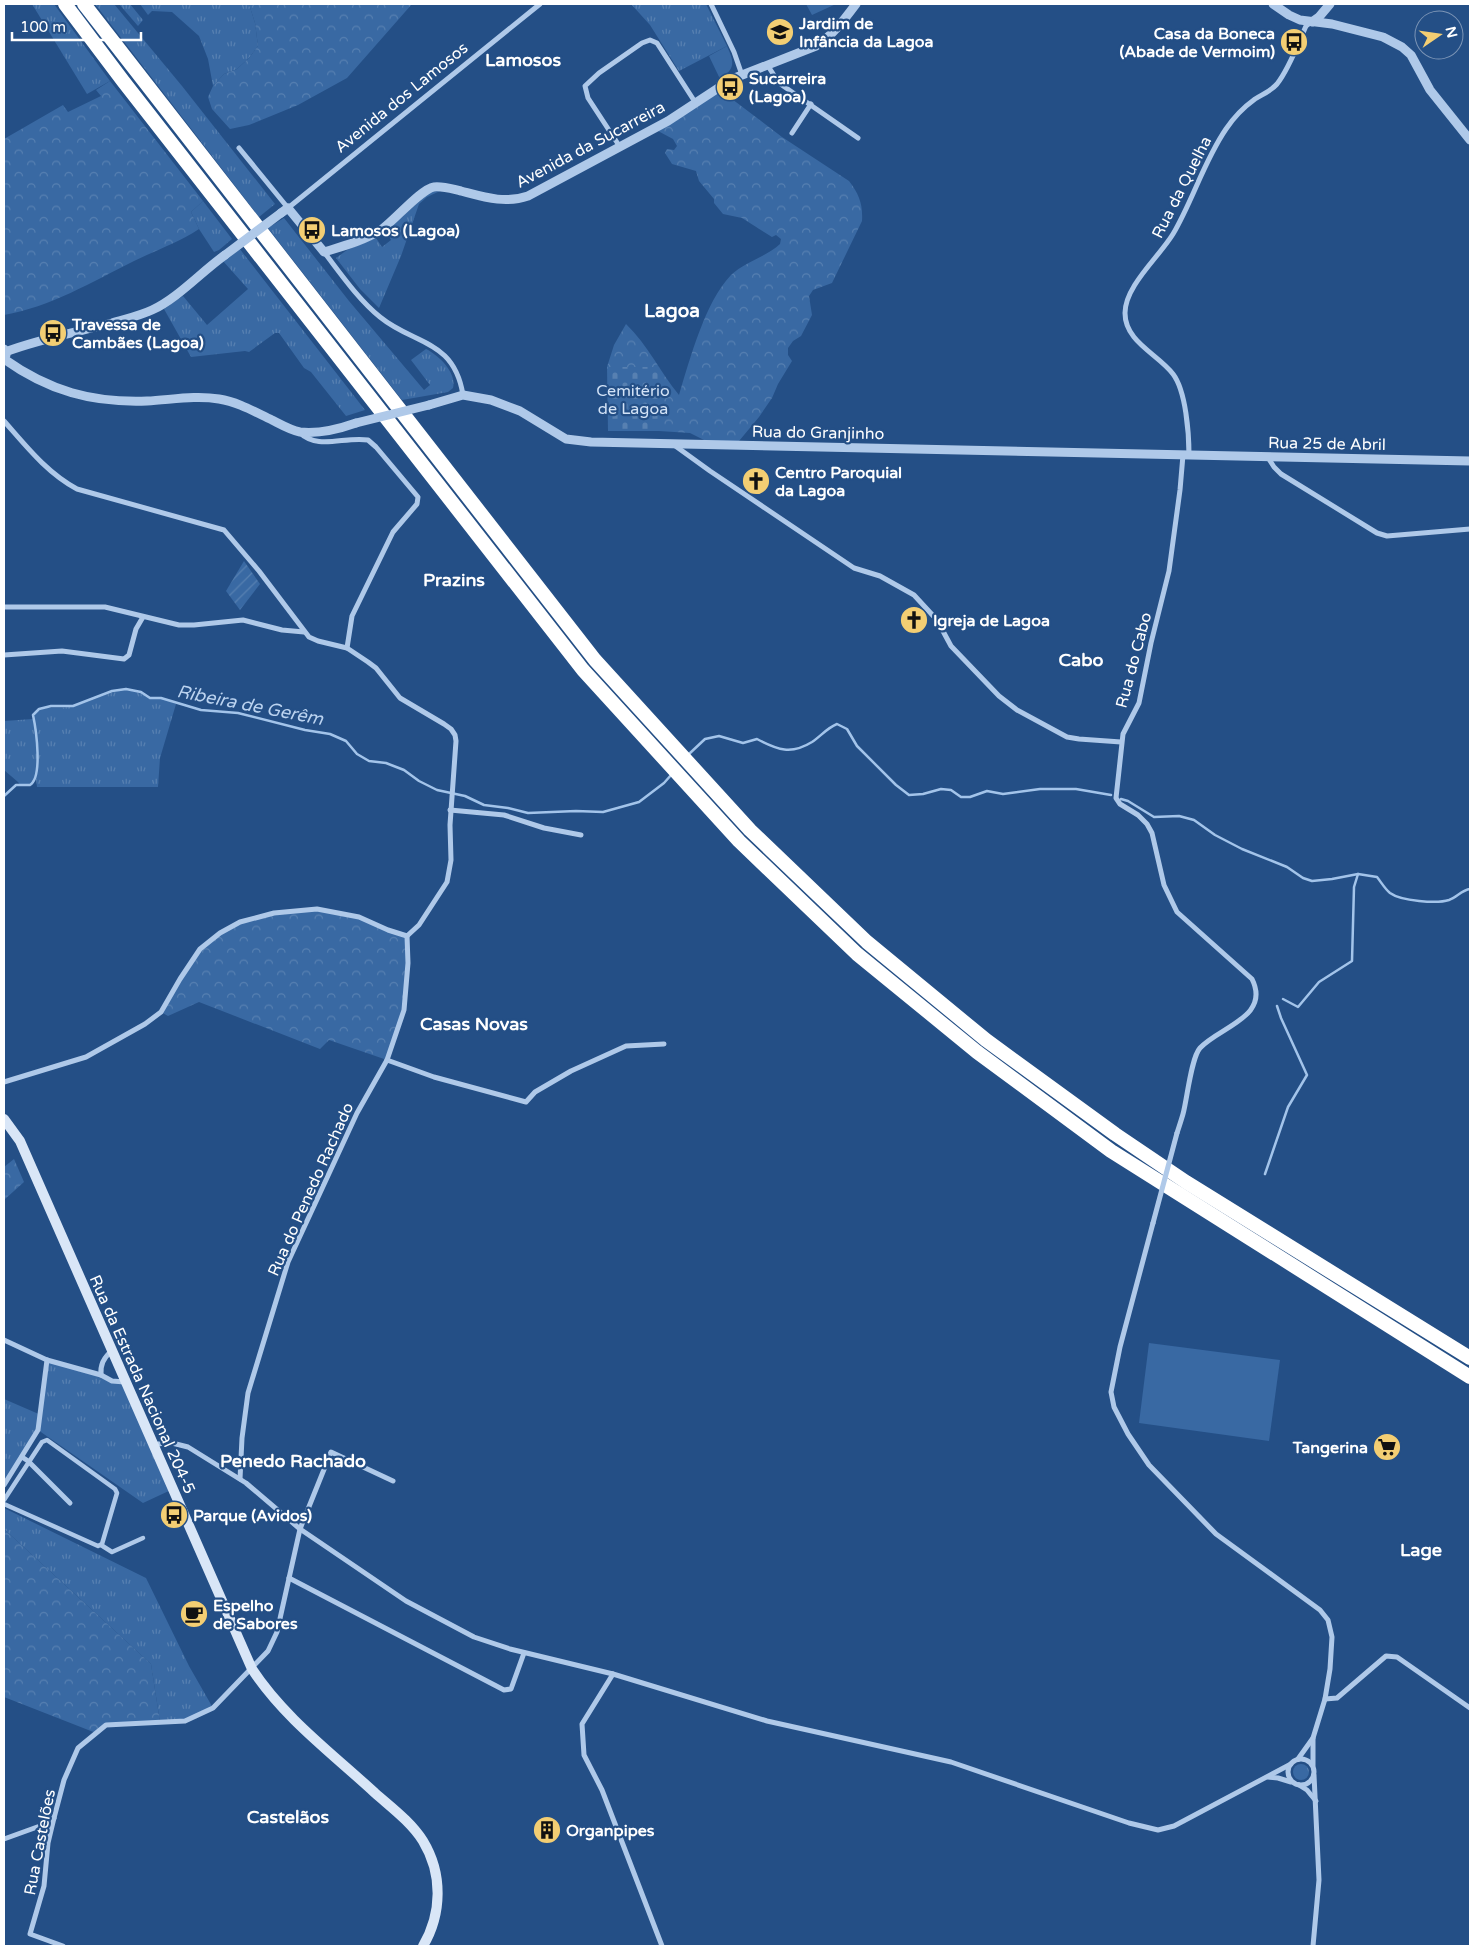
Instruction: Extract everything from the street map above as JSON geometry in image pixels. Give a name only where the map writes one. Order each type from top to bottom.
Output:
[{"type":"highway","points":[[65,4],[583,670],[739,841],[856,954],[977,1052],[1111,1151],[1470,1377]]},
{"type":"highway","points":[[84,4],[596,660],[750,830],[867,942],[986,1040],[1114,1134],[1186,1182],[1470,1358]]},
{"type":"main road","name":"Rua da Estrada Nacional 204-5","points":[[4,1118],[20,1141],[252,1670],[276,1702],[408,1823],[424,1842],[434,1866],[438,1892],[433,1926],[422,1946]]},
{"type":"street","name":"Avenida dos Lamosos","points":[[285,211],[540,4]]},
{"type":"street","points":[[711,4],[734,52],[742,75]]},
{"type":"street","name":"Avenida da Sucarreira","points":[[324,252],[368,237],[394,220],[416,197],[433,187],[445,187],[505,201],[517,200],[528,196],[668,120],[742,75],[816,46],[827,39],[856,4]]},
{"type":"street","points":[[1274,4],[1289,15],[1300,20],[1332,24],[1383,37],[1402,46],[1411,55],[1430,90],[1470,140]]},
{"type":"street","points":[[1312,22],[1330,4]]},
{"type":"street","name":"Rua da Quelha","points":[[1186,455],[1185,414],[1177,380],[1131,333],[1125,316],[1127,301],[1135,284],[1160,254],[1174,232],[1227,127],[1248,104],[1276,85],[1306,26],[1312,22]]},
{"type":"street","points":[[620,146],[588,98],[585,86],[604,69],[642,43],[650,40],[657,42],[695,102]]},
{"type":"street","points":[[768,66],[779,83],[858,138]]},
{"type":"street","points":[[792,133],[811,104]]},
{"type":"street","points":[[239,148],[285,211],[324,252],[369,307],[380,318],[391,325],[428,343],[444,354],[457,373],[463,395],[341,428],[299,432]]},
{"type":"street","points":[[285,211],[206,268],[171,299],[152,310],[133,317],[4,351],[4,359],[40,382],[70,394],[124,401],[217,398],[238,404],[299,432],[305,438],[315,442],[368,440],[418,497],[417,504],[393,532],[352,616],[348,648]]},
{"type":"street","name":"Rua do Granjinho","points":[[463,395],[492,400],[520,411],[560,435],[574,441],[1186,455]]},
{"type":"street","points":[[4,421],[36,458],[64,482],[77,489],[224,530],[259,571],[304,632],[313,640],[348,648],[376,668],[400,698],[451,729],[456,742],[450,810],[451,860],[447,882],[419,925],[407,936],[359,917],[317,909],[274,913],[240,922],[220,933],[200,949],[180,978],[161,1012],[145,1024],[86,1057],[4,1082]]},
{"type":"street","points":[[674,444],[854,568],[880,576],[914,595],[937,620],[951,646],[999,696],[1017,710],[1067,737],[1121,742]]},
{"type":"street","name":"Rua 25 de Abril","points":[[1186,455],[1470,461]]},
{"type":"street","name":"Rua do Cabo","points":[[1186,455],[1169,571],[1151,643],[1139,703],[1126,727],[1121,742],[1116,798],[1120,804],[1138,815],[1147,824],[1152,833],[1160,872],[1177,912],[1252,979],[1257,995],[1254,1006],[1248,1013],[1200,1048],[1186,1093],[1183,1114],[1120,1347],[1112,1392],[1114,1407],[1128,1434],[1150,1465],[1216,1534],[1320,1610],[1328,1620],[1332,1637],[1325,1699]]},
{"type":"street","points":[[1267,456],[1280,474],[1377,533],[1387,536],[1470,529]]},
{"type":"street","points":[[4,607],[105,607],[179,625],[194,626],[220,621],[243,620],[282,630],[304,632]]},
{"type":"street","points":[[4,655],[62,651],[124,658],[129,655],[136,629],[143,617]]},
{"type":"street","points":[[450,810],[504,815],[544,828],[581,835]]},
{"type":"street","name":"Rua do Penedo Rachado","points":[[240,1480],[242,1438],[248,1393],[288,1262],[357,1114],[387,1060],[404,1010],[408,963],[407,936]]},
{"type":"street","points":[[387,1060],[434,1077],[526,1102],[535,1092],[571,1071],[626,1046],[664,1044]]},
{"type":"street","points":[[4,1340],[47,1360],[102,1376],[112,1381],[125,1382]]},
{"type":"street","points":[[102,1376],[103,1362],[112,1351]]},
{"type":"street","points":[[4,1485],[38,1430],[47,1360]]},
{"type":"street","points":[[4,1500],[28,1461],[42,1442],[47,1440],[115,1489],[117,1493],[101,1545]]},
{"type":"street","points":[[154,1445],[168,1442],[188,1447],[240,1480],[300,1529],[406,1602],[474,1637],[524,1653],[613,1674],[768,1720],[951,1762],[1128,1823],[1158,1830],[1174,1826],[1291,1764],[1298,1759],[1313,1738]]},
{"type":"street","name":"Rua Castelões","points":[[63,1946],[30,1934],[44,1886],[48,1842],[54,1818],[64,1780],[78,1748],[106,1725],[185,1721],[213,1708],[252,1670],[268,1651],[277,1632],[300,1529],[332,1452],[393,1481]]},
{"type":"street","points":[[22,1457],[70,1503]]},
{"type":"street","points":[[4,1504],[94,1545],[101,1545],[112,1552],[143,1538]]},
{"type":"street","points":[[289,1578],[504,1690],[511,1689],[524,1653]]},
{"type":"street","points":[[1313,1946],[1319,1880],[1313,1738],[1325,1699],[1337,1698],[1386,1656],[1391,1655],[1397,1657],[1470,1708]]},
{"type":"street","points":[[613,1674],[582,1724],[584,1755],[602,1790],[662,1946]]},
{"type":"street","points":[[1298,1759],[1306,1760],[1313,1766]]},
{"type":"street","points":[[1291,1764],[1288,1772],[1296,1784]]},
{"type":"street","points":[[1296,1784],[1309,1782],[1314,1775]]},
{"type":"street","points":[[1267,1777],[1278,1778],[1296,1784],[1307,1790],[1316,1802]]},
{"type":"street","points":[[4,1839],[40,1826],[54,1818]]},
{"type":"green space","points":[[32,4],[54,4],[110,81],[87,94]]},
{"type":"green space","points":[[95,4],[114,4],[182,86],[275,204],[259,217]]},
{"type":"green space","points":[[119,4],[130,4],[143,20],[138,26]]},
{"type":"green space","points":[[140,4],[249,4],[255,23],[258,46],[237,69],[224,74],[213,86],[208,59],[199,36],[172,12],[152,11],[148,15]]},
{"type":"green space","points":[[249,4],[412,4],[347,78],[298,105],[249,125],[230,129],[212,109],[208,97],[213,86],[224,74],[237,69],[258,46],[255,23]]},
{"type":"green space","points":[[631,4],[706,4],[727,46],[679,71],[650,25]]},
{"type":"green space","points":[[806,4],[836,4],[812,15]]},
{"type":"green space","points":[[727,46],[732,64],[729,71],[720,79],[709,56]]},
{"type":"green space","points":[[110,81],[203,201],[191,212],[199,229],[70,293],[38,306],[4,315],[4,139],[63,105],[68,112],[101,96],[96,90]]},
{"type":"green space","points":[[717,92],[724,93],[782,137],[849,181],[858,195],[861,204],[862,221],[832,283],[813,290],[809,296],[812,315],[801,336],[793,341],[788,348],[788,355],[792,361],[772,398],[739,441],[706,441],[690,433],[659,431],[659,367],[679,395],[699,332],[713,300],[722,286],[737,270],[780,244],[781,239],[776,235],[772,237],[742,218],[723,214],[714,203],[714,199],[699,181],[696,171],[672,164],[665,153],[667,149],[674,150],[677,146],[673,139],[658,131]]},
{"type":"green space","points":[[440,191],[427,197],[419,204],[401,256],[379,308],[360,289],[336,258],[347,250],[376,238],[382,247],[391,240],[386,231],[430,192]]},
{"type":"green space","points":[[203,201],[232,239],[214,252],[199,229],[191,212]]},
{"type":"green space","points":[[284,218],[349,301],[424,390],[430,385],[411,360],[426,349],[436,355],[446,365],[452,376],[453,388],[448,392],[402,400],[268,228]]},
{"type":"green space","points":[[239,248],[365,410],[346,416],[311,372],[304,368],[279,333],[275,333],[249,352],[191,357],[164,309],[183,296],[207,325],[248,289],[223,261]]},
{"type":"green space","points":[[626,324],[659,367],[607,367],[614,345]]},
{"type":"green space","name":"Cemitério de Lagoa","points":[[607,367],[659,367],[659,431],[608,431]]},
{"type":"green space","points":[[244,561],[260,584],[240,610],[226,591]]},
{"type":"green space","points":[[126,689],[141,692],[150,698],[161,698],[176,704],[160,758],[158,787],[37,787],[36,779],[30,785],[20,785],[4,770],[4,721],[33,719],[33,715],[42,709],[76,705]]},
{"type":"green space","points":[[317,909],[359,917],[407,936],[406,997],[387,1060],[329,1040],[320,1049],[199,1002],[168,1016],[161,1012],[200,949],[240,922],[274,913]]},
{"type":"green space","points":[[14,1159],[24,1182],[4,1200],[4,1167]]},
{"type":"green space","points":[[1149,1343],[1280,1360],[1269,1441],[1139,1423]]},
{"type":"green space","points":[[47,1360],[104,1378],[125,1382],[173,1489],[143,1503],[38,1430],[4,1485],[4,1399],[41,1415]]},
{"type":"green space","points":[[4,1508],[146,1578],[189,1666],[213,1708],[185,1721],[160,1722],[151,1664],[4,1529]]},
{"type":"green space","points":[[4,1529],[151,1664],[160,1722],[106,1725],[96,1733],[4,1697]]},
{"type":"green space","points":[[1301,1764],[1309,1772],[1301,1780],[1293,1772]]},
{"type":"waterway","name":"Ribeira de Gerêm","points":[[4,796],[16,785],[30,785],[34,780],[38,752],[33,715],[39,709],[51,706],[73,706],[112,691],[126,689],[141,692],[150,698],[161,698],[201,710],[238,713],[305,730],[330,734],[346,741],[357,754],[369,761],[386,763],[404,770],[419,781],[437,790],[465,796],[484,805],[528,813],[603,812],[639,802],[664,783],[672,774]]},
{"type":"waterway","name":"Ribeira de Gerêm","points":[[689,754],[705,739],[719,736],[743,743],[757,739],[784,750],[798,749],[812,742],[837,724],[847,729],[857,746],[896,785],[909,795],[923,794],[941,789],[951,790],[961,797],[970,797],[987,791],[1003,794],[1040,789],[1076,789],[1111,795]]},
{"type":"waterway","name":"Ribeira de Gerêm","points":[[1121,799],[1128,801],[1154,817],[1179,816],[1194,820],[1215,835],[1242,849],[1287,867],[1303,878],[1312,881],[1358,874],[1377,877],[1388,891],[1395,896],[1428,902],[1449,900],[1470,889]]},
{"type":"waterway","points":[[1283,999],[1298,1007],[1319,982],[1352,961],[1354,887],[1358,874]]},
{"type":"waterway","points":[[1265,1174],[1288,1107],[1307,1075],[1277,1006]]},
{"type":"place","name":"Jardim de Infância da Lagoa","points":[[780,32]]},
{"type":"place","name":"Casa da Boneca (Abade de Vermoim)","points":[[1294,42]]},
{"type":"place","name":"Sucarreira (Lagoa)","points":[[730,87]]},
{"type":"place","name":"Lamosos (Lagoa)","points":[[312,230]]},
{"type":"place","name":"Travessa de Cambães (Lagoa)","points":[[53,333]]},
{"type":"place","name":"Centro Paroquial da Lagoa","points":[[756,481]]},
{"type":"place","name":"Igreja de Lagoa","points":[[914,620]]},
{"type":"place","name":"Tangerina","points":[[1387,1447]]},
{"type":"place","name":"Parque (Avidos)","points":[[174,1515]]},
{"type":"place","name":"Espelho de Sabores","points":[[194,1614]]},
{"type":"place","name":"Organpipes","points":[[547,1830]]},
{"type":"district","name":"Lamosos","points":[[523,60]]},
{"type":"district","name":"Lagoa","points":[[672,310]]},
{"type":"district","name":"Prazins","points":[[454,580]]},
{"type":"district","name":"Cabo","points":[[1081,660]]},
{"type":"district","name":"Casas Novas","points":[[474,1024]]},
{"type":"district","name":"Penedo Rachado","points":[[293,1461]]},
{"type":"district","name":"Lage","points":[[1421,1550]]},
{"type":"district","name":"Castelãos","points":[[288,1817]]}]
